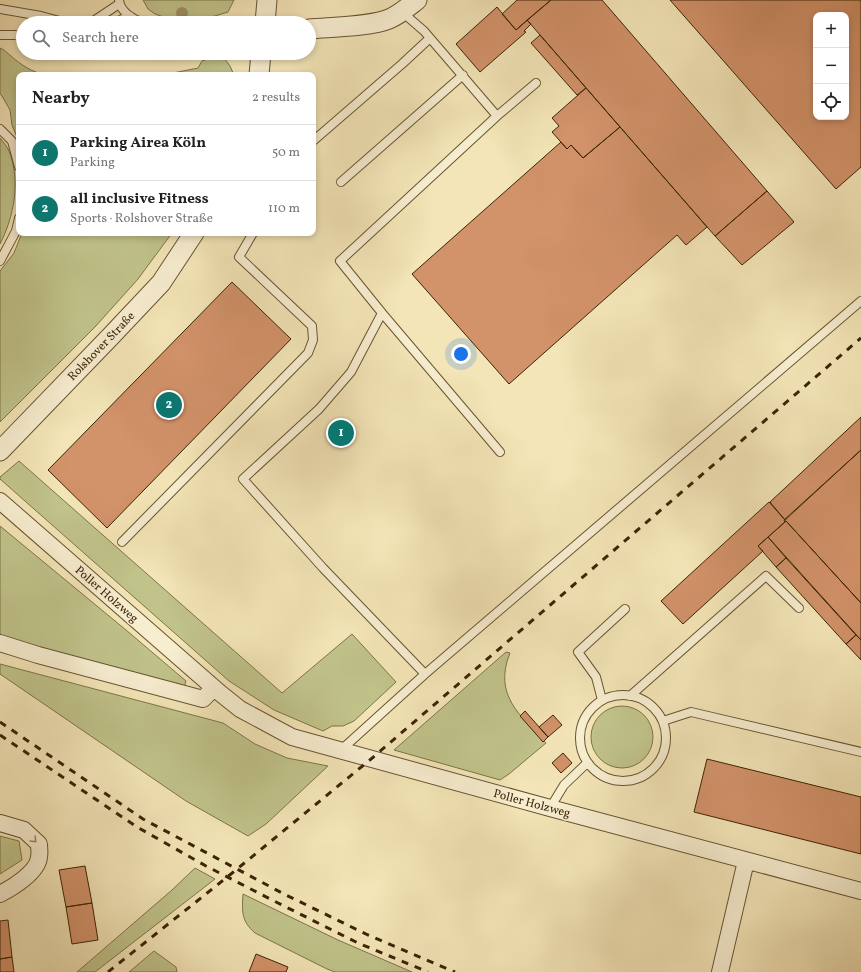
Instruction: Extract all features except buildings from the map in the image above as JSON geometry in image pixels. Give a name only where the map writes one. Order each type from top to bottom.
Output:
[{"type":"street","points":[[266,16],[267,0]]},
{"type":"street","points":[[316,28],[367,24],[388,20],[402,12],[417,0]]},
{"type":"street","points":[[259,72],[260,60]]},
{"type":"street","name":"Rolshover Straße","points":[[0,451],[161,283],[192,236]]},
{"type":"street","name":"Poller Holzweg","points":[[0,501],[214,688],[240,709],[292,737],[861,891]]},
{"type":"street","points":[[0,643],[38,655],[203,699],[214,688]]},
{"type":"street","points":[[0,823],[24,830],[39,844],[39,859],[35,866],[26,877],[0,894]]},
{"type":"street","points":[[720,972],[746,861]]},
{"type":"lane","points":[[100,16],[119,2],[122,9],[130,16]]},
{"type":"lane","points":[[0,9],[41,16]]},
{"type":"lane","points":[[402,12],[424,31],[497,116]]},
{"type":"lane","points":[[0,35],[16,35]]},
{"type":"lane","points":[[316,138],[396,70],[430,38]]},
{"type":"lane","points":[[341,182],[463,75]]},
{"type":"lane","points":[[500,452],[340,261],[497,116],[536,83]]},
{"type":"lane","points":[[0,129],[12,141],[16,156]]},
{"type":"lane","points":[[0,262],[16,231]]},
{"type":"lane","points":[[122,542],[308,353],[313,340],[312,326],[239,257],[251,236]]},
{"type":"lane","points":[[341,750],[425,674],[861,301]]},
{"type":"lane","points":[[382,313],[351,372],[319,410],[243,479],[323,568],[425,674]]},
{"type":"lane","points":[[630,696],[766,576],[799,608]]},
{"type":"lane","points":[[602,700],[596,677],[578,652],[625,609]]},
{"type":"lane","points":[[616,695],[630,696],[644,700],[655,709],[663,721],[666,735],[665,749],[659,762],[650,773],[637,779],[623,782],[609,780],[597,773],[587,763],[581,750],[579,735],[583,721],[591,709],[602,700],[616,695]]},
{"type":"lane","points":[[663,721],[691,712],[861,752]]},
{"type":"lane","points":[[550,808],[564,785],[587,763]]},
{"type":"green space","points":[[143,0],[234,0],[228,12],[215,16],[161,16],[148,9]]},
{"type":"green space","points":[[0,48],[27,68],[36,72],[16,72],[16,135],[12,125],[10,110],[0,94]]},
{"type":"green space","points":[[226,60],[233,72],[178,72],[198,68],[202,61]]},
{"type":"green space","points":[[0,138],[8,149],[13,162],[15,186],[9,222],[0,244]]},
{"type":"green space","points":[[21,236],[170,236],[138,279],[95,327],[0,422],[0,271],[14,253]]},
{"type":"green space","points":[[19,461],[282,693],[352,634],[396,682],[354,721],[343,726],[332,726],[323,731],[274,710],[229,681],[0,479],[0,477]]},
{"type":"green space","points":[[0,526],[186,681],[184,688],[0,636]]},
{"type":"green space","points":[[506,652],[510,653],[506,668],[505,681],[507,693],[519,713],[546,743],[500,780],[394,750]]},
{"type":"green space","points":[[0,664],[223,723],[255,744],[287,758],[328,766],[266,824],[248,836],[186,801],[0,674]]},
{"type":"green space","points":[[622,706],[634,708],[644,715],[651,725],[653,737],[651,749],[644,759],[634,766],[622,768],[610,766],[600,759],[593,749],[591,737],[593,725],[600,715],[610,708]]},
{"type":"green space","points":[[0,836],[19,841],[22,860],[0,874]]},
{"type":"green space","points":[[195,868],[215,879],[95,972],[77,972],[172,890]]},
{"type":"green space","points":[[243,894],[338,940],[412,972],[335,972],[327,969],[255,933],[250,929],[243,915]]},
{"type":"green space","points":[[154,951],[176,967],[177,972],[129,972]]},
{"type":"railway","points":[[108,972],[231,874],[371,759],[861,338]]},
{"type":"railway","points":[[0,722],[143,819],[284,894],[368,935],[455,972]]},
{"type":"railway","points":[[0,735],[137,827],[206,866],[358,943],[428,972]]},
{"type":"place","name":"all inclusive Fitness","points":[[169,405]]},
{"type":"place","name":"Parking Airea Köln","points":[[341,433]]}]
